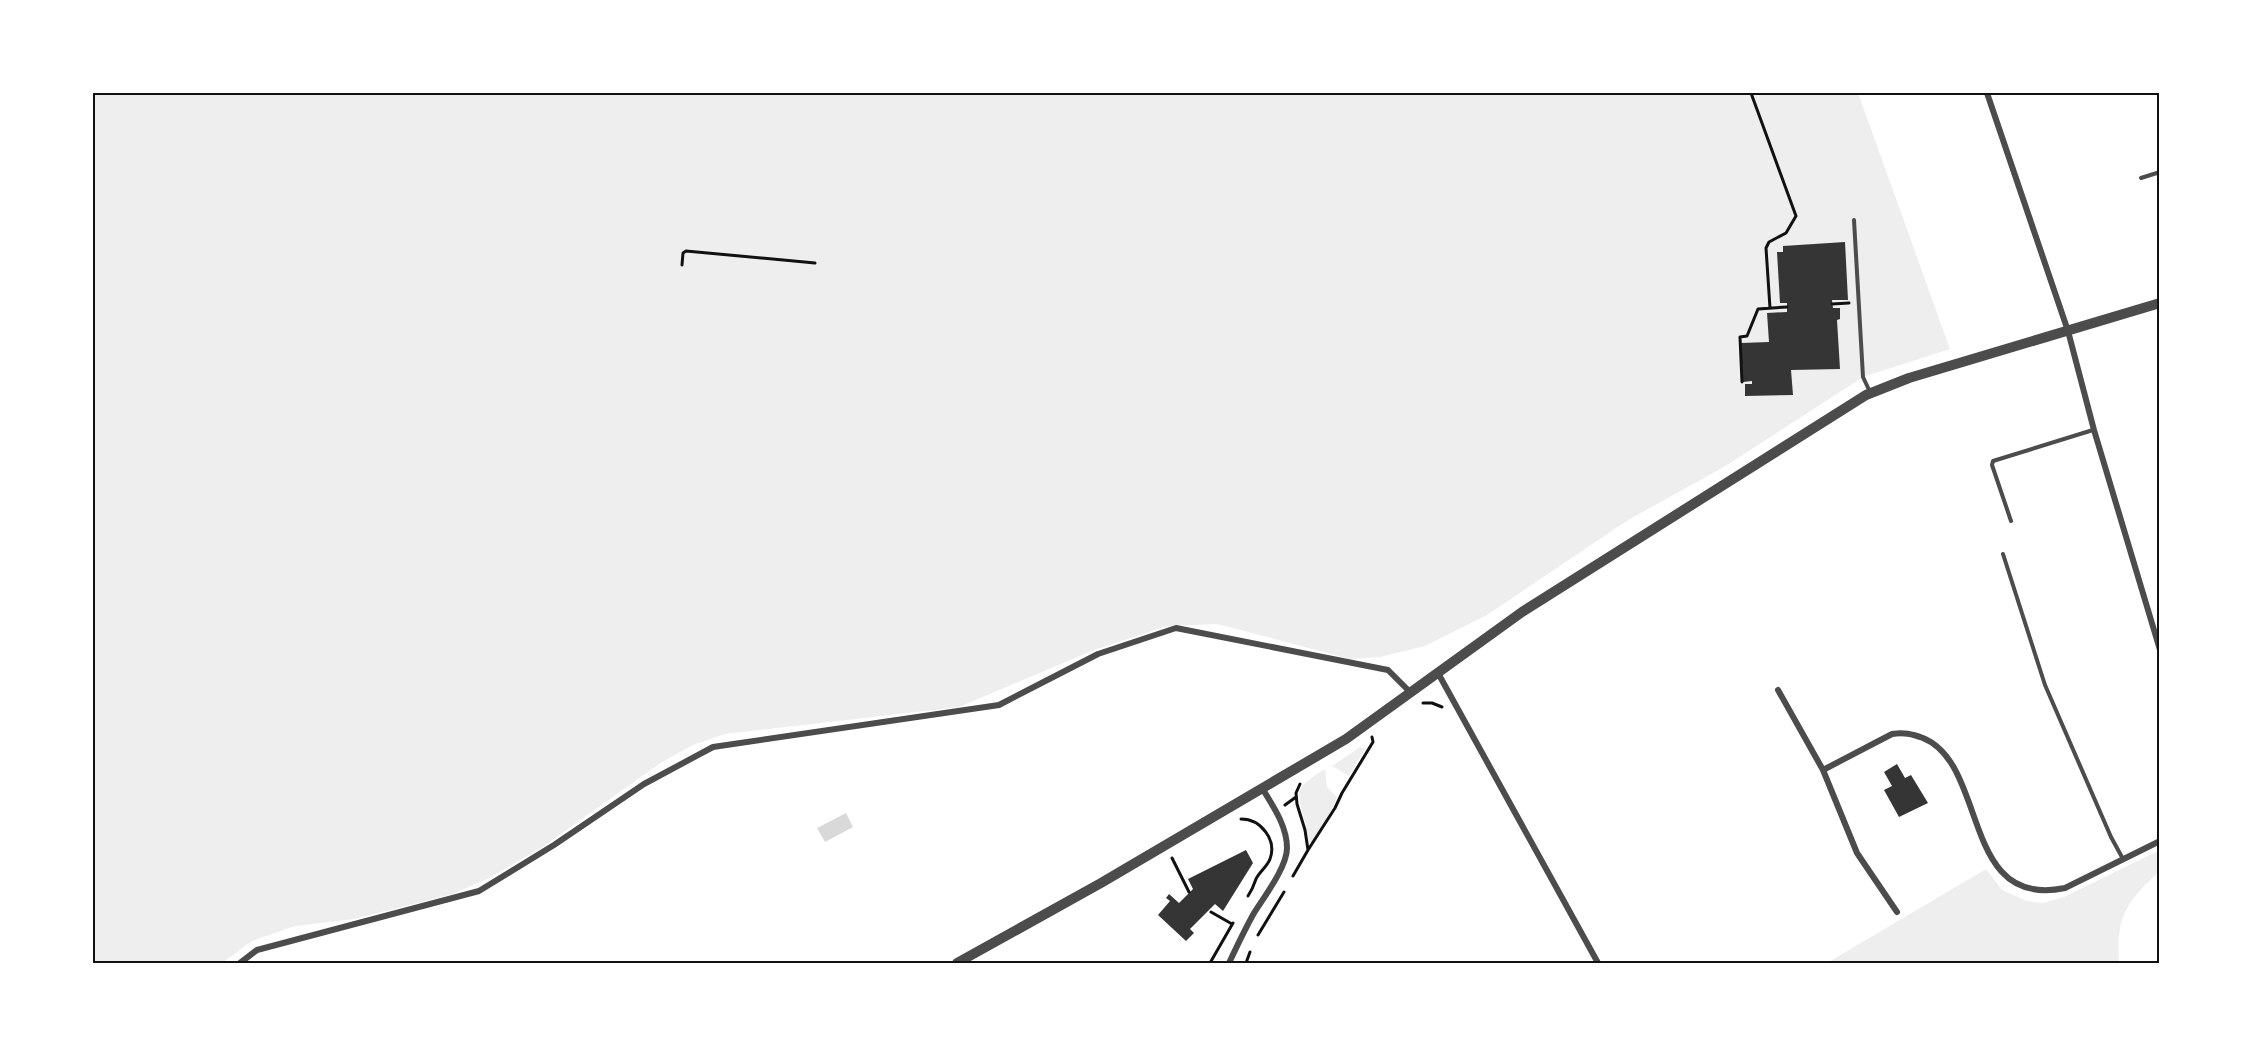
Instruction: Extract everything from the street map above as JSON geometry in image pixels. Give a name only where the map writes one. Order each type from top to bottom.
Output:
[{"type":"street","points":[[1987,93],[2068,331],[2094,430],[2160,650]]},
{"type":"street","points":[[957,963],[1069,902],[1354,734],[1531,606],[1870,393],[1909,378],[2160,303]]},
{"type":"street","points":[[240,963],[257,950],[480,891],[554,845],[644,784],[713,747],[999,705],[1098,654],[1176,628],[1388,670],[1410,692]]},
{"type":"street","points":[[1438,673],[1598,963]]},
{"type":"street","points":[[1778,690],[1823,770],[1857,853],[1897,912]]},
{"type":"street","points":[[1823,770],[1892,734],[1902,732],[1928,740],[1949,758],[1983,843],[1993,861],[2019,886],[2034,891],[2065,888],[2160,841]]},
{"type":"street","points":[[1229,963],[1272,885],[1287,849],[1281,823],[1262,788]]},
{"type":"lane","points":[[2141,178],[2160,172]]},
{"type":"lane","points":[[1854,220],[1863,377],[1870,393]]},
{"type":"lane","points":[[2011,521],[1992,465],[1993,461],[2094,430]]},
{"type":"lane","points":[[2003,554],[2045,685],[2111,837],[2123,859]]},
{"type":"path","points":[[1751,93],[1796,216],[1786,232],[1770,242],[1766,248],[1770,308]]},
{"type":"path","points":[[682,265],[683,253],[686,251],[815,263]]},
{"type":"path","points":[[1833,304],[1859,303]]},
{"type":"path","points":[[1742,382],[1740,337],[1747,336],[1758,309],[1787,307]]},
{"type":"path","points":[[1418,706],[1426,701],[1445,710]]},
{"type":"path","points":[[1366,741],[1379,733]]},
{"type":"path","points":[[1308,850],[1337,806],[1342,793],[1373,742],[1372,737]]},
{"type":"path","points":[[1296,797],[1298,787],[1304,779]]},
{"type":"path","points":[[1236,820],[1248,819],[1260,826],[1269,836],[1270,844],[1269,860],[1256,878],[1255,885],[1244,904]]},
{"type":"path","points":[[1162,861],[1176,853]]},
{"type":"path","points":[[1171,856],[1189,892]]},
{"type":"path","points":[[1211,912],[1232,924]]},
{"type":"path","points":[[1210,963],[1238,914]]},
{"type":"shaded area","points":[[93,93],[1858,93],[1950,349],[1863,377],[1724,467],[1628,520],[1487,615],[1425,646],[1380,657],[1350,659],[1218,624],[1167,626],[1094,650],[959,707],[725,734],[693,745],[662,762],[541,848],[489,878],[453,894],[354,919],[295,926],[252,941],[222,963],[93,963]]},
{"type":"shaded area","points":[[1360,747],[1365,749],[1349,776],[1332,766]]},
{"type":"shaded area","points":[[1325,769],[1327,787],[1337,797],[1328,817],[1312,842],[1309,842],[1300,803],[1300,791],[1308,781]]},
{"type":"shaded area","points":[[846,813],[853,827],[825,842],[817,828]]},
{"type":"shaded area","points":[[2160,850],[2160,871],[2131,901],[2122,921],[2119,933],[2119,963],[1827,963],[1986,869],[2002,890],[2027,901],[2043,903],[2064,897]]},
{"type":"building","points":[[1845,242],[1848,300],[1832,300],[1833,308],[1840,308],[1840,319],[1837,320],[1840,369],[1791,370],[1793,395],[1745,396],[1745,384],[1752,384],[1752,381],[1743,382],[1741,343],[1769,342],[1767,313],[1787,312],[1787,303],[1780,303],[1777,252],[1783,252],[1783,246]]},
{"type":"building","points":[[1897,764],[1905,778],[1911,775],[1928,803],[1899,817],[1884,790],[1892,786],[1884,772]]},
{"type":"building","points":[[1246,850],[1253,863],[1223,911],[1215,904],[1190,929],[1194,933],[1186,941],[1158,915],[1170,901],[1166,898],[1169,894],[1179,903],[1193,889],[1188,879]]}]
